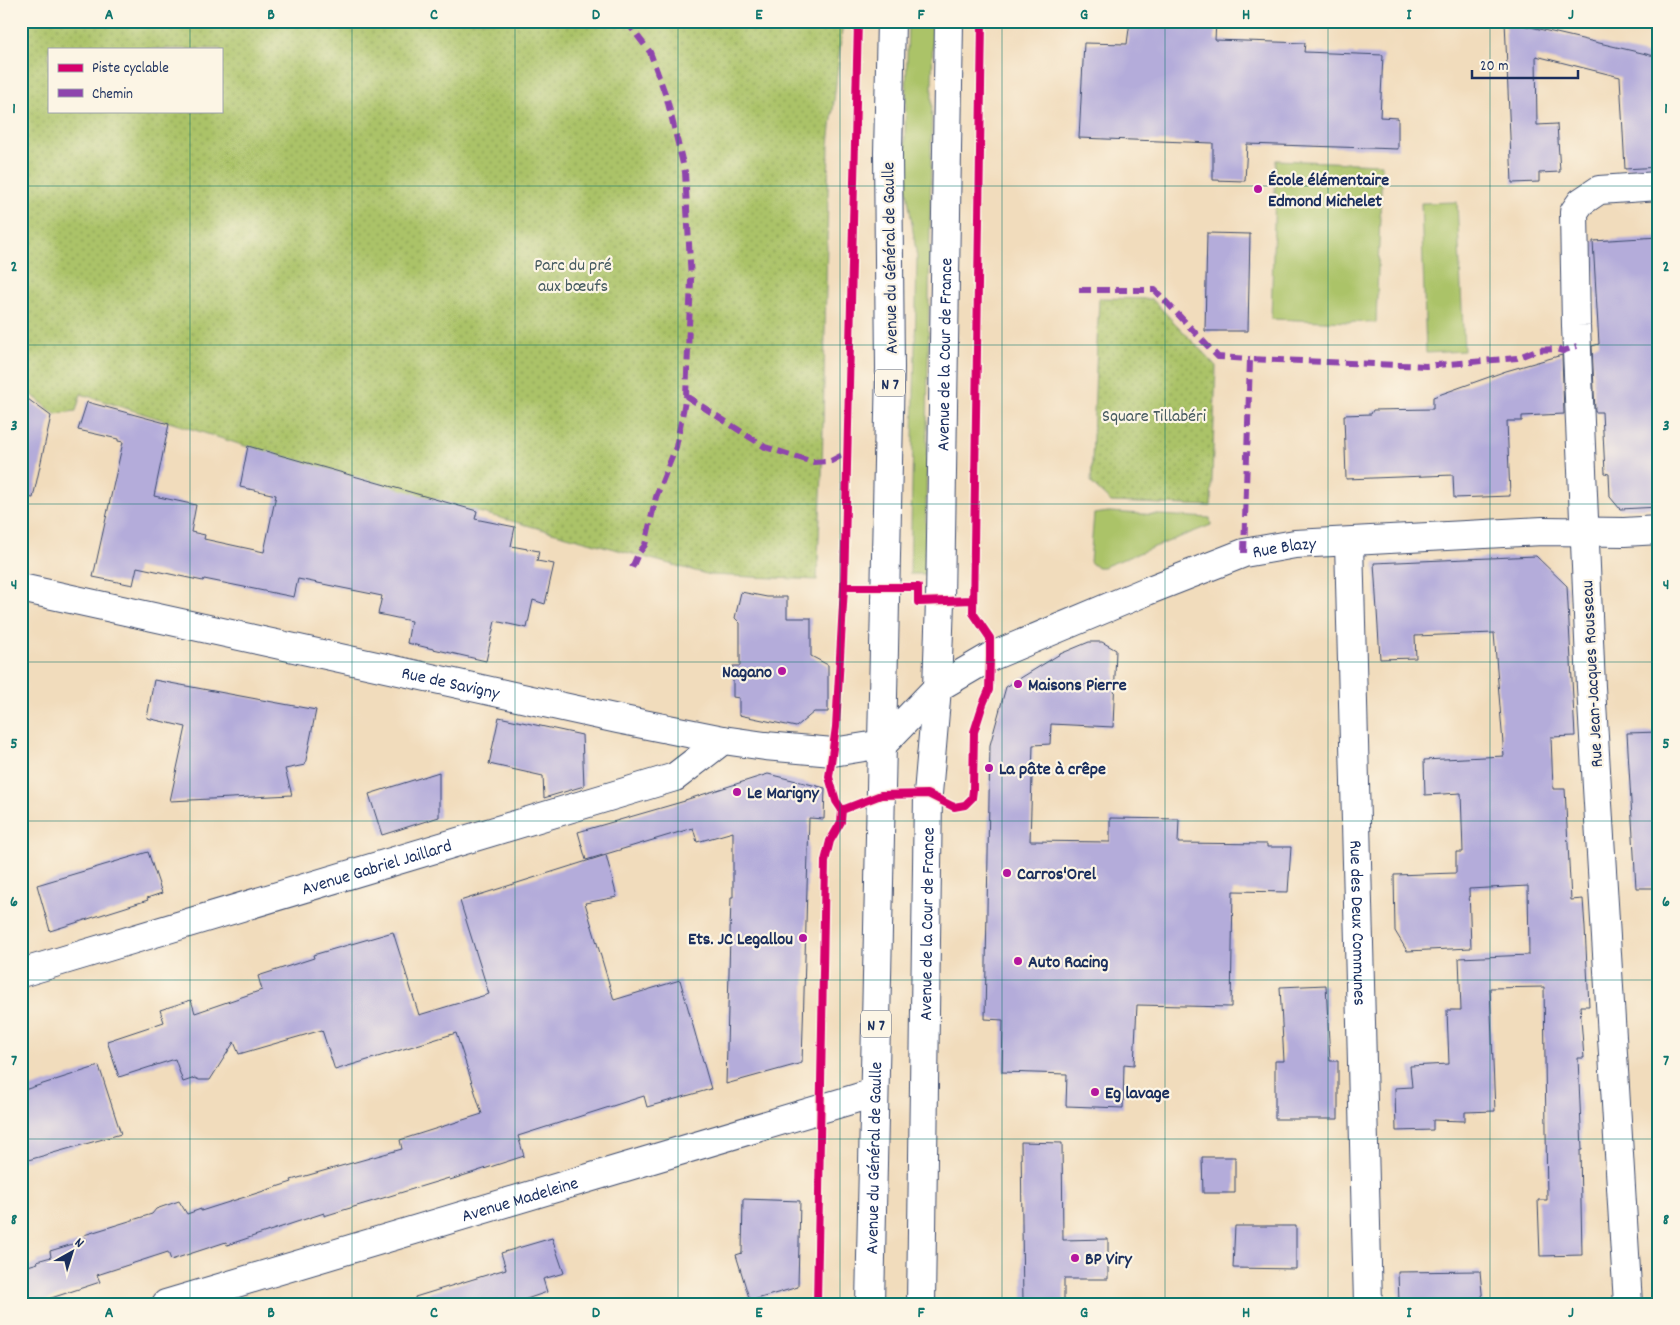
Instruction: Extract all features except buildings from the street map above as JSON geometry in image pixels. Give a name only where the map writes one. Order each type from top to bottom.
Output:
[{"type":"street","name":"Avenue du Général de Gaulle","points":[[870,1304],[890,368],[888,153],[891,21]]},
{"type":"street","name":"Avenue de la Cour de France","points":[[921,1304],[928,794],[937,688],[940,601],[949,21]]},
{"type":"street","name":"Rue Jean-Jacques Rousseau","points":[[1628,1304],[1591,696],[1576,326],[1574,212],[1582,202],[1599,190],[1659,186]]},
{"type":"street","name":"Rue Blazy","points":[[937,688],[990,657],[1147,591],[1244,553],[1295,544],[1543,531],[1624,532],[1659,530]]},
{"type":"street","name":"Rue des Deux Communes","points":[[1349,542],[1368,1304]]},
{"type":"street","name":"Rue de Savigny","points":[[21,588],[609,717],[723,740],[833,752],[883,744]]},
{"type":"street","points":[[883,744],[937,688]]},
{"type":"street","name":"Avenue Gabriel Jaillard","points":[[21,973],[675,777],[723,740]]},
{"type":"street","name":"Avenue Madeleine","points":[[166,1304],[874,1093]]},
{"type":"green space","name":"Parc du pré aux bœufs","points":[[21,21],[843,21],[829,145],[822,475],[817,580],[710,575],[302,464],[81,394],[76,411],[55,414],[21,386]]},
{"type":"green space","points":[[908,21],[933,21],[925,574],[910,574],[917,258],[904,171]]},
{"type":"green space","points":[[1276,160],[1382,164],[1376,323],[1271,319]]},
{"type":"green space","points":[[1457,202],[1464,351],[1426,353],[1421,203]]},
{"type":"green space","name":"Square Tillabéri","points":[[1099,298],[1152,299],[1216,366],[1211,506],[1111,502],[1091,483]]},
{"type":"green space","points":[[1109,512],[1210,518],[1211,525],[1103,567],[1096,567],[1090,562],[1094,514]]},
{"type":"marked path","points":[[626,21],[650,52],[667,99],[685,172],[691,280],[686,396],[676,447],[656,497],[645,545],[638,554],[632,568]]},
{"type":"marked path","points":[[1079,290],[1155,290],[1218,357],[1250,359]]},
{"type":"marked path","points":[[1244,553],[1250,359],[1426,366],[1517,358],[1537,350],[1556,349],[1563,351],[1577,346]]},
{"type":"marked path","points":[[686,396],[765,447],[813,462],[831,461],[848,452]]},
{"type":"cycle path","points":[[817,1304],[825,861],[830,841],[841,822],[842,810],[836,801],[829,777],[836,727],[844,587],[858,21]]},
{"type":"cycle path","points":[[842,810],[881,795],[928,794],[954,807],[965,805],[972,798],[974,732],[989,690],[990,657],[990,638],[973,613],[982,21]]},
{"type":"cycle path","points":[[844,587],[918,587],[918,602],[973,600]]},
{"type":"place","name":"École élémentaire Edmond Michelet","points":[[1258,189]]},
{"type":"place","name":"Nagano","points":[[782,671]]},
{"type":"place","name":"Maisons Pierre","points":[[1018,684]]},
{"type":"place","name":"La pâte à crêpe","points":[[989,768]]},
{"type":"place","name":"Le Marigny","points":[[737,792]]},
{"type":"place","name":"Carros'Orel","points":[[1007,873]]},
{"type":"place","name":"Ets. JC Legallou","points":[[803,938]]},
{"type":"place","name":"Auto Racing","points":[[1018,961]]},
{"type":"place","name":"Eg lavage","points":[[1095,1092]]},
{"type":"place","name":"BP Viry","points":[[1075,1258]]}]
